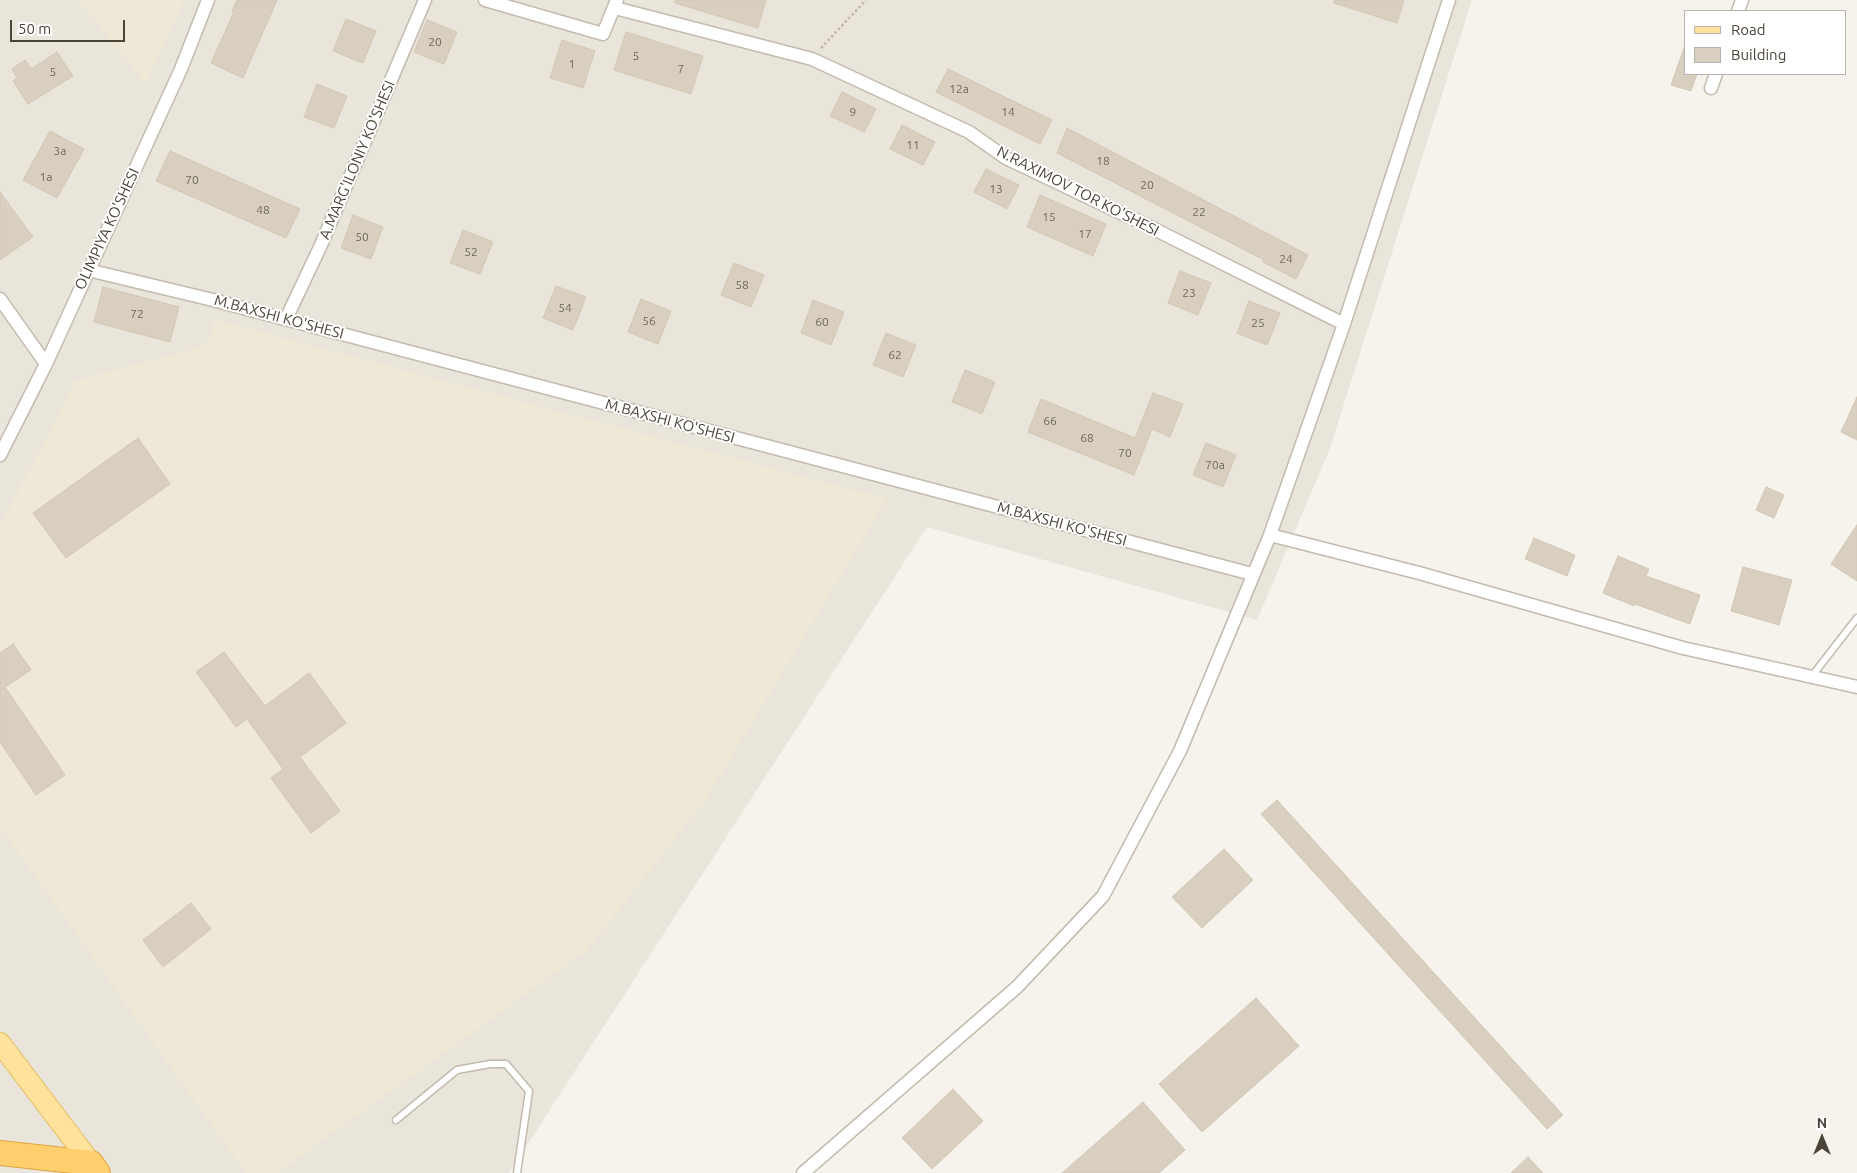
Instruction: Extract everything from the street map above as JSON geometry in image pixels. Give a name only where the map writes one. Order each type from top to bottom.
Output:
[{"type":"highway","points":[[0,1153],[94,1168]]},
{"type":"main road","points":[[0,1043],[94,1168]]},
{"type":"street","name":"OLIMPIYA KO'SHESI","points":[[0,454],[46,364],[182,69],[208,0]]},
{"type":"street","name":"A.MARG'ILONIY KO'SHESI","points":[[286,319],[321,245],[425,0]]},
{"type":"street","points":[[485,0],[603,34],[616,4]]},
{"type":"street","points":[[803,1173],[1017,987],[1103,896],[1180,751],[1252,574],[1270,535],[1344,324],[1449,0]]},
{"type":"street","name":"N.RAXIMOV TOR KO'SHESI","points":[[616,4],[812,59],[970,132],[1006,158],[1144,224],[1344,324]]},
{"type":"street","points":[[1711,88],[1716,75]]},
{"type":"street","name":"M.BAXSHI KO'SHESI","points":[[88,270],[286,319],[1252,574]]},
{"type":"street","points":[[0,299],[46,364]]},
{"type":"street","points":[[1270,535],[1418,573],[1683,648],[1857,687]]},
{"type":"lane","points":[[1812,676],[1857,618]]},
{"type":"lane","points":[[396,1120],[457,1070],[490,1064],[506,1064],[529,1091],[517,1173]]},
{"type":"path","points":[[812,59],[866,0]]},
{"type":"shaded area","points":[[0,0],[1472,0],[1329,451],[1257,620],[927,527],[509,1173],[0,1173]]},
{"type":"shaded area","points":[[78,0],[184,0],[146,84]]},
{"type":"shaded area","points":[[216,320],[887,499],[704,802],[587,950],[277,1173],[246,1173],[0,827],[0,527],[75,381],[204,346]]},
{"type":"building","points":[[237,0],[277,0],[243,78],[211,63],[234,12],[232,11]]},
{"type":"building","points":[[675,0],[766,0],[758,28],[675,3]]},
{"type":"building","points":[[1334,0],[1404,0],[1397,23],[1334,3]]},
{"type":"building","points":[[346,19],[376,31],[363,63],[333,51]]},
{"type":"building","points":[[427,20],[457,32],[444,64],[414,52]]},
{"type":"building","points":[[626,32],[703,56],[691,94],[614,70]]},
{"type":"building","points":[[562,40],[595,51],[583,88],[550,78]]},
{"type":"building","points":[[1684,48],[1684,75],[1697,75],[1691,91],[1671,85]]},
{"type":"building","points":[[57,52],[73,76],[28,104],[13,81],[17,78],[12,69],[25,60],[31,69]]},
{"type":"building","points":[[948,69],[1052,120],[1040,144],[936,92]]},
{"type":"building","points":[[317,84],[347,96],[334,128],[304,117]]},
{"type":"building","points":[[842,92],[876,109],[864,132],[830,116]]},
{"type":"building","points":[[902,125],[935,142],[923,165],[890,149]]},
{"type":"building","points":[[1067,128],[1308,255],[1296,279],[1263,262],[1264,260],[1057,153]]},
{"type":"building","points":[[50,131],[84,149],[57,198],[23,180]]},
{"type":"building","points":[[170,151],[300,209],[286,238],[156,181]]},
{"type":"building","points":[[986,169],[1019,185],[1007,209],[974,192]]},
{"type":"building","points":[[0,192],[33,237],[0,260]]},
{"type":"building","points":[[1040,195],[1106,224],[1093,256],[1027,227]]},
{"type":"building","points":[[353,215],[383,227],[371,259],[341,248]]},
{"type":"building","points":[[463,230],[493,242],[480,274],[450,263]]},
{"type":"building","points":[[734,263],[764,275],[751,307],[721,295]]},
{"type":"building","points":[[1180,271],[1211,283],[1198,315],[1168,303]]},
{"type":"building","points":[[556,286],[586,297],[573,330],[543,318]]},
{"type":"building","points":[[103,287],[179,307],[170,342],[94,322]]},
{"type":"building","points":[[641,299],[671,311],[658,344],[628,332]]},
{"type":"building","points":[[813,300],[844,312],[831,345],[801,333]]},
{"type":"building","points":[[1249,301],[1280,313],[1267,345],[1237,333]]},
{"type":"building","points":[[886,333],[916,345],[903,377],[873,365]]},
{"type":"building","points":[[965,370],[995,382],[982,414],[952,402]]},
{"type":"building","points":[[1153,393],[1183,404],[1170,437],[1152,429],[1134,475],[1028,432],[1041,399],[1135,438]]},
{"type":"building","points":[[1857,397],[1857,440],[1841,432]]},
{"type":"building","points":[[138,438],[170,484],[66,558],[33,513]]},
{"type":"building","points":[[1206,443],[1236,455],[1223,487],[1193,475]]},
{"type":"building","points":[[1766,487],[1784,495],[1774,518],[1756,510]]},
{"type":"building","points":[[1857,525],[1857,581],[1831,564]]},
{"type":"building","points":[[1534,538],[1575,555],[1567,576],[1525,559]]},
{"type":"building","points":[[1618,556],[1649,569],[1646,576],[1700,595],[1690,624],[1635,604],[1634,606],[1603,593]]},
{"type":"building","points":[[1743,567],[1792,580],[1779,625],[1731,611]]},
{"type":"building","points":[[13,644],[31,670],[5,687],[65,775],[36,795],[0,742],[0,653]]},
{"type":"building","points":[[224,652],[265,706],[309,673],[346,723],[300,757],[340,811],[311,833],[271,778],[283,769],[247,719],[236,727],[196,672]]},
{"type":"building","points":[[1277,800],[1563,1115],[1547,1129],[1261,814]]},
{"type":"building","points":[[1224,849],[1253,880],[1202,928],[1172,897]]},
{"type":"building","points":[[191,903],[211,929],[163,967],[143,940]]},
{"type":"building","points":[[1256,998],[1299,1046],[1202,1132],[1159,1084]]},
{"type":"building","points":[[953,1089],[983,1121],[932,1169],[902,1138]]},
{"type":"building","points":[[1143,1102],[1185,1150],[1159,1173],[1062,1173]]},
{"type":"building","points":[[1528,1157],[1543,1173],[1511,1173]]}]
